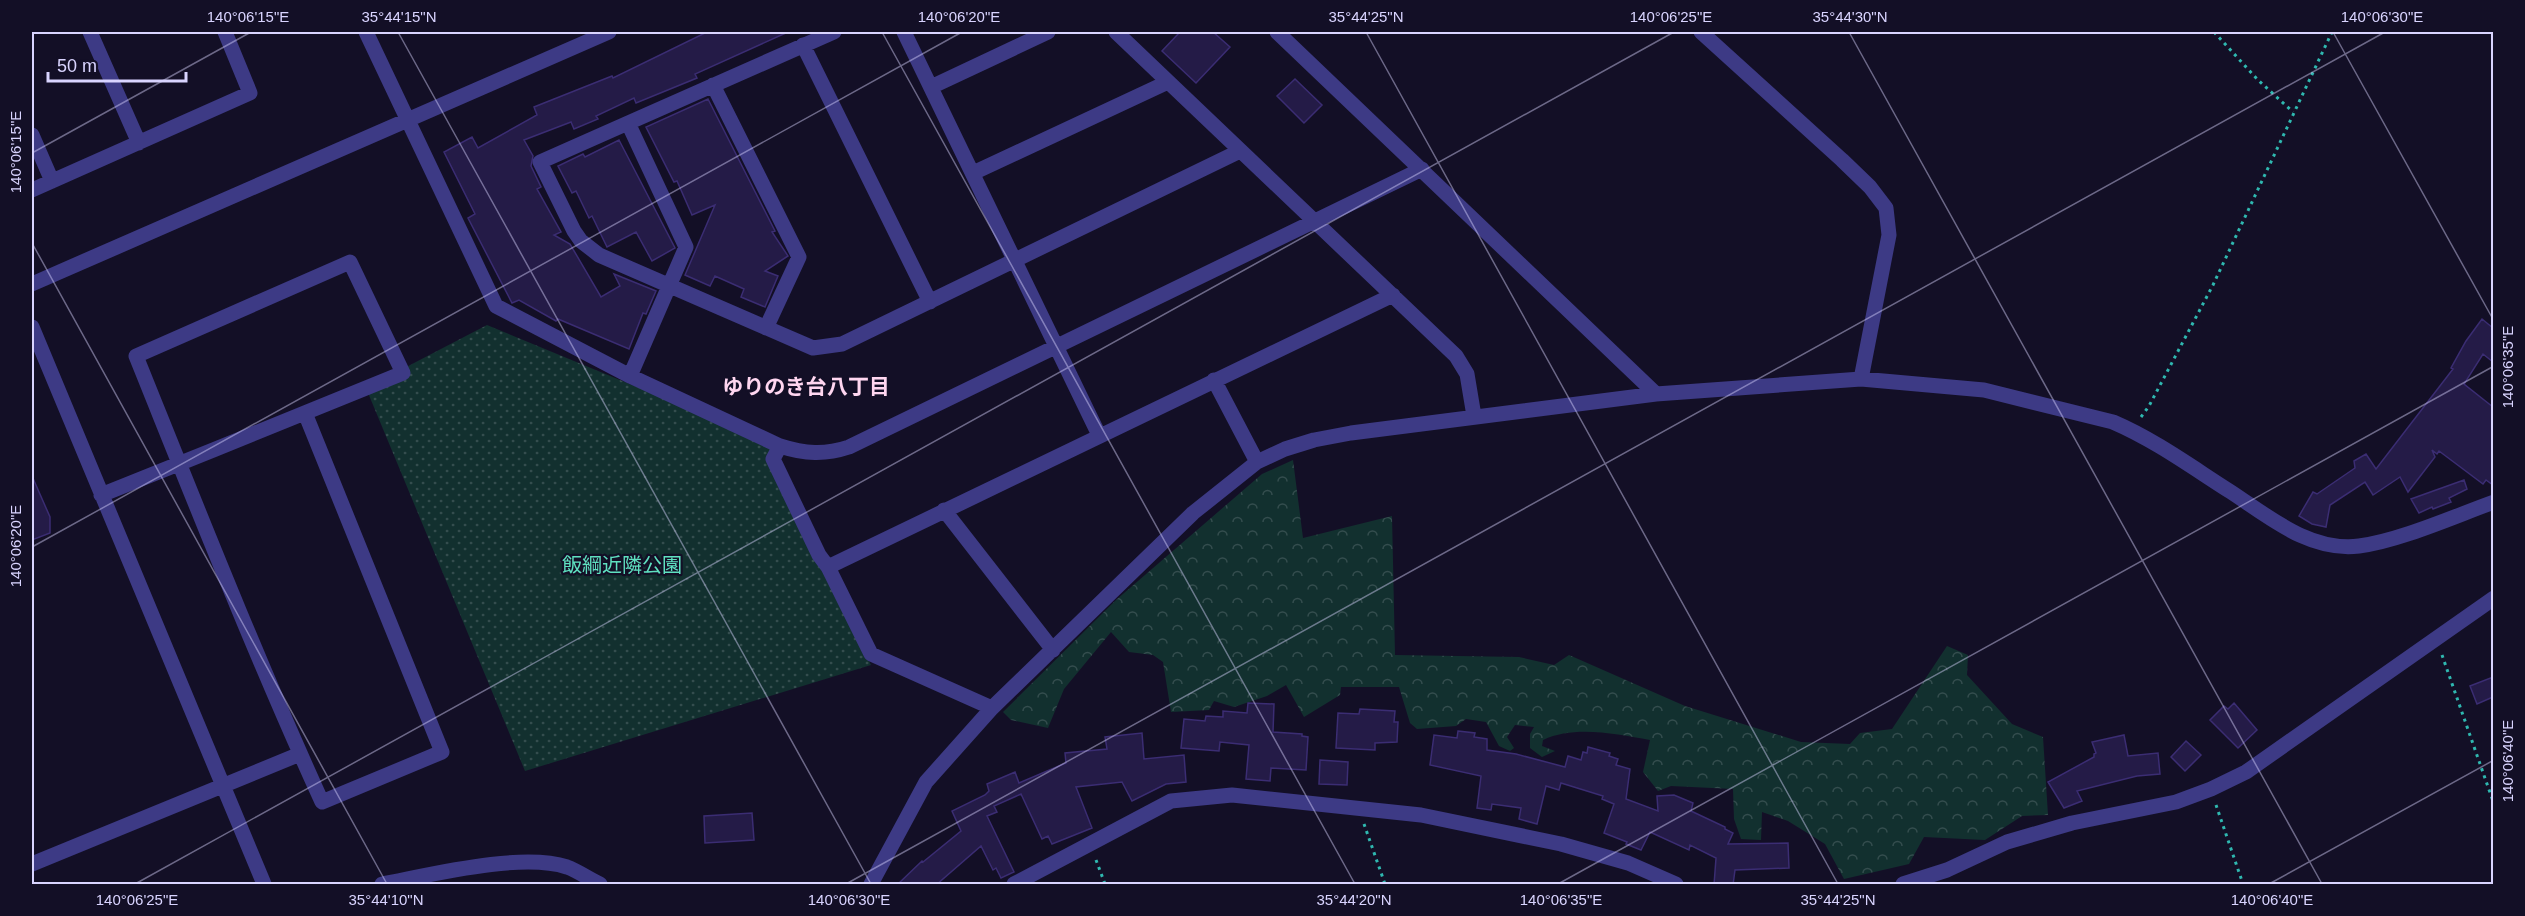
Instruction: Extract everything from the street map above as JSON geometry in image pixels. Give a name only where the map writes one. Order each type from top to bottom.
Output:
[{"type":"street","points":[[90,32],[139,143]]},
{"type":"street","points":[[32,190],[250,93],[225,32]]},
{"type":"street","points":[[366,32],[496,306],[630,376],[780,446],[798,452],[818,454],[849,447],[1422,169]]},
{"type":"street","points":[[32,284],[609,32]]},
{"type":"street","points":[[834,32],[540,162],[581,241],[599,255],[813,348],[834,347],[1240,151]]},
{"type":"street","points":[[904,32],[1099,435]]},
{"type":"street","points":[[931,87],[1048,32]]},
{"type":"street","points":[[1116,32],[1456,356],[1467,374],[1474,416]]},
{"type":"street","points":[[1277,32],[1656,394]]},
{"type":"street","points":[[1701,32],[1842,160],[1870,187],[1886,208],[1889,235],[1861,380]]},
{"type":"street","points":[[803,45],[930,302]]},
{"type":"street","points":[[973,173],[1168,82]]},
{"type":"street","points":[[713,85],[799,257],[766,328]]},
{"type":"street","points":[[628,123],[687,247],[630,376]]},
{"type":"street","points":[[32,135],[52,181]]},
{"type":"street","points":[[101,495],[180,464],[403,373],[350,262],[136,356],[180,464],[300,754],[322,802],[442,752],[305,413]]},
{"type":"street","points":[[828,567],[1393,295]]},
{"type":"street","points":[[32,327],[221,787],[264,885]]},
{"type":"street","points":[[1214,380],[1257,462]]},
{"type":"street","points":[[871,885],[926,782],[992,708],[1178,527],[1227,484],[1257,462],[1285,449],[1314,440],[1474,416],[1656,394],[1861,380],[1984,390],[2113,422],[2132,430],[2293,533],[2335,546],[2358,546],[2385,540],[2493,502]]},
{"type":"street","points":[[780,446],[773,459],[819,555],[828,567],[872,654],[992,708]]},
{"type":"street","points":[[944,510],[1053,650]]},
{"type":"street","points":[[1903,885],[1947,870],[2007,842],[2072,823],[2176,802],[2211,789],[2246,772],[2493,598]]},
{"type":"street","points":[[32,864],[300,754]]},
{"type":"street","points":[[1014,885],[1172,801],[1232,795],[1421,815],[1562,844],[1628,863],[1676,885]]},
{"type":"street","points":[[382,885],[446,871],[530,862],[567,867],[600,885]]},
{"type":"path","points":[[2214,32],[2258,80],[2293,112]]},
{"type":"path","points":[[2132,430],[2149,406],[2213,285],[2332,32]]},
{"type":"path","points":[[2436,639],[2493,804]]},
{"type":"path","points":[[2211,789],[2243,885]]},
{"type":"path","points":[[1358,807],[1385,885]]},
{"type":"path","points":[[1090,844],[1105,885]]},
{"type":"green space","name":"飯綱近隣公園","points":[[487,325],[780,446],[770,459],[871,665],[525,771],[366,388]]},
{"type":"green space","points":[[1293,460],[1303,538],[1392,516],[1395,655],[1519,657],[1554,665],[1569,655],[1685,706],[1801,742],[1850,744],[1860,733],[1892,729],[1947,646],[1968,655],[1967,675],[2012,724],[2043,737],[2048,815],[2022,816],[1985,840],[1924,837],[1909,864],[1844,879],[1825,844],[1788,821],[1762,812],[1761,840],[1741,839],[1734,819],[1733,789],[1671,786],[1658,791],[1643,772],[1650,740],[1596,732],[1555,735],[1543,740],[1542,746],[1555,751],[1542,757],[1530,748],[1530,734],[1534,727],[1515,725],[1507,737],[1514,748],[1510,751],[1499,746],[1486,722],[1466,719],[1456,726],[1417,729],[1410,723],[1399,687],[1341,687],[1340,695],[1304,717],[1286,685],[1267,696],[1234,707],[1214,701],[1209,710],[1171,712],[1163,662],[1153,655],[1129,652],[1111,632],[1064,689],[1048,728],[1011,720],[1003,712],[1116,600],[1262,474]]},
{"type":"building","points":[[707,32],[788,32],[695,74],[697,78],[636,103],[634,98],[596,116],[598,119],[574,129],[571,122],[524,140],[533,156],[531,166],[541,187],[537,189],[561,232],[554,235],[570,244],[601,297],[620,286],[614,274],[656,291],[646,314],[643,313],[629,349],[558,319],[556,321],[519,300],[512,303],[468,218],[475,214],[444,152],[472,137],[478,148],[537,115],[534,107],[612,76],[613,78]]},
{"type":"building","points":[[1180,32],[1213,32],[1230,47],[1196,83],[1162,51]]},
{"type":"building","points":[[1295,79],[1322,105],[1304,123],[1277,96]]},
{"type":"building","points":[[708,99],[775,231],[772,232],[788,256],[765,271],[778,276],[765,307],[741,297],[744,289],[715,276],[710,286],[685,275],[715,205],[692,215],[677,181],[674,182],[646,127]]},
{"type":"building","points":[[619,140],[675,248],[652,261],[636,232],[607,247],[592,216],[589,218],[576,191],[572,193],[558,166],[583,154],[585,157]]},
{"type":"building","points":[[2482,319],[2493,328],[2493,362],[2483,354],[2464,384],[2493,407],[2493,485],[2486,480],[2483,484],[2439,451],[2437,454],[2432,450],[2435,457],[2408,492],[2400,477],[2373,495],[2365,482],[2330,505],[2326,527],[2312,524],[2299,516],[2313,492],[2317,494],[2355,468],[2354,461],[2366,454],[2376,469],[2453,369],[2451,368],[2466,341]]},
{"type":"building","points":[[32,476],[50,517],[50,533],[32,540]]},
{"type":"building","points":[[2464,480],[2467,489],[2449,498],[2451,502],[2433,509],[2432,507],[2419,513],[2411,499]]},
{"type":"building","points":[[2493,677],[2493,697],[2477,704],[2470,686]]},
{"type":"building","points":[[1248,703],[1274,704],[1273,732],[1302,734],[1308,737],[1306,770],[1271,768],[1270,781],[1246,779],[1249,745],[1220,742],[1219,751],[1181,748],[1184,719],[1205,721],[1206,716],[1223,717],[1223,711],[1247,713]]},
{"type":"building","points":[[2234,703],[2257,730],[2238,748],[2210,720],[2224,706],[2228,709]]},
{"type":"building","points":[[1360,709],[1395,711],[1394,722],[1398,722],[1397,742],[1375,743],[1375,750],[1336,748],[1338,713],[1359,714]]},
{"type":"building","points":[[1458,731],[1475,733],[1474,737],[1487,739],[1487,750],[1516,754],[1565,767],[1568,756],[1581,760],[1583,752],[1587,753],[1588,747],[1610,753],[1609,756],[1618,759],[1616,765],[1630,769],[1626,799],[1658,811],[1657,796],[1674,795],[1693,803],[1691,811],[1733,833],[1728,844],[1788,843],[1789,868],[1735,870],[1733,885],[1714,885],[1716,858],[1690,845],[1689,850],[1650,832],[1641,850],[1626,844],[1627,842],[1604,833],[1614,804],[1602,799],[1603,796],[1561,783],[1559,790],[1546,786],[1537,824],[1519,819],[1521,808],[1492,804],[1491,810],[1477,808],[1481,776],[1430,765],[1434,735],[1457,738]]},
{"type":"building","points":[[1142,733],[1144,759],[1184,755],[1186,782],[1166,784],[1132,801],[1122,782],[1076,787],[1092,828],[1052,844],[1048,836],[1042,839],[1021,794],[994,806],[997,812],[987,816],[1014,872],[1001,878],[996,868],[993,870],[981,846],[936,885],[897,885],[922,861],[961,831],[952,811],[985,795],[989,791],[987,784],[1015,772],[1019,783],[1066,763],[1065,753],[1107,749],[1105,737]]},
{"type":"building","points":[[2124,735],[2128,756],[2158,753],[2160,774],[2137,776],[2077,791],[2082,801],[2064,808],[2048,782],[2094,757],[2096,753],[2092,742]]},
{"type":"building","points":[[2186,741],[2201,755],[2185,771],[2171,757]]},
{"type":"building","points":[[1320,760],[1348,762],[1347,785],[1319,784]]},
{"type":"building","points":[[752,813],[754,840],[705,843],[704,816]]},
{"type":"district","name":"ゆりのき台八丁目","points":[[806,386]]}]
